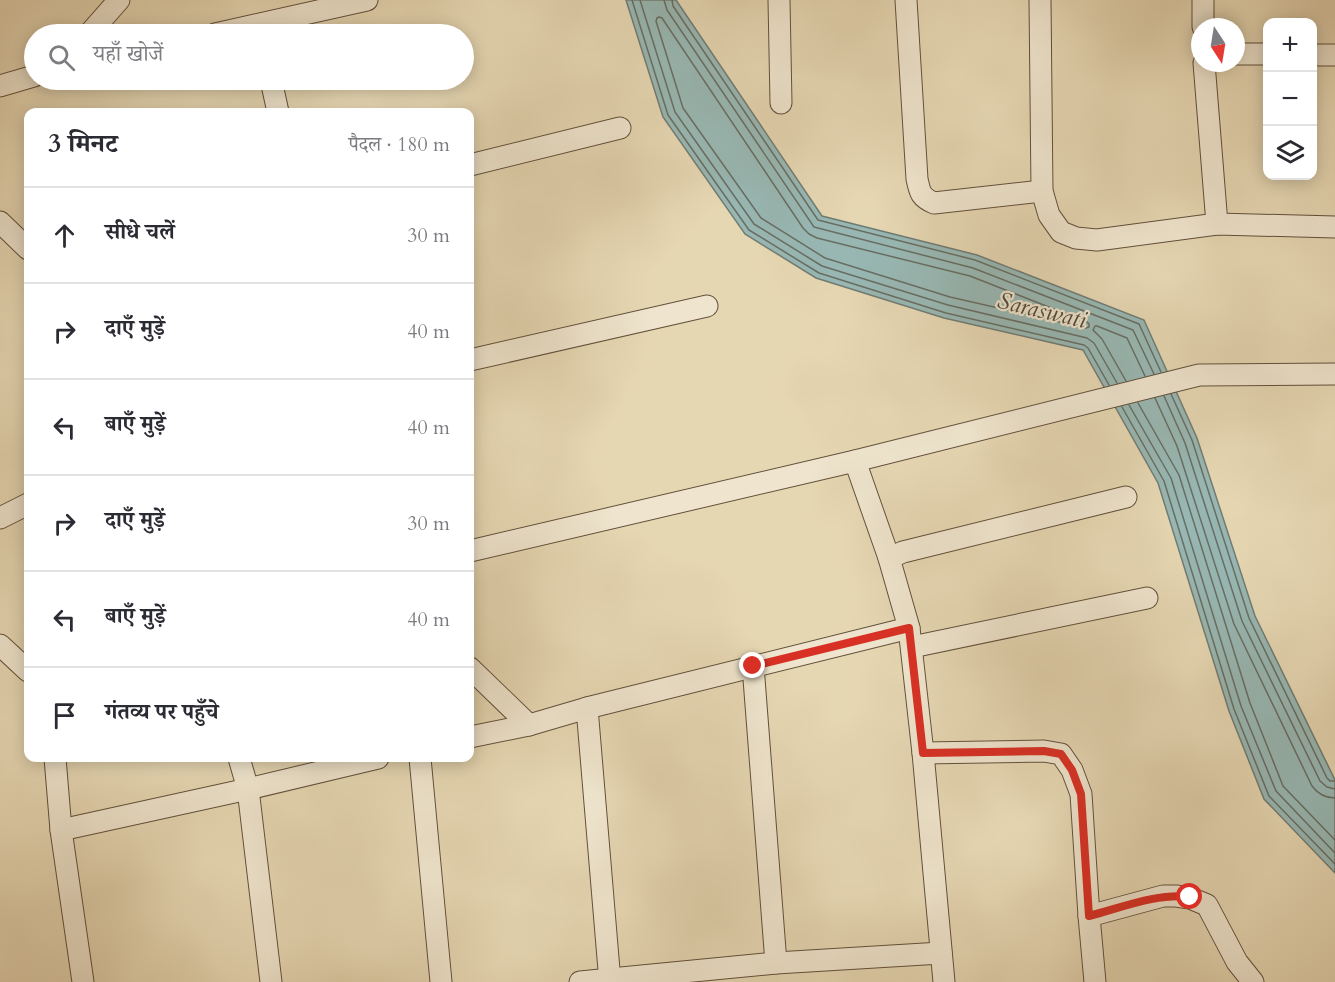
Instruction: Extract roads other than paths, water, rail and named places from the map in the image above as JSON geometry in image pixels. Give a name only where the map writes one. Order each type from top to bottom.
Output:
[{"type":"street","points":[[98,24],[118,0]]},
{"type":"street","points":[[779,0],[781,103]]},
{"type":"street","points":[[906,0],[917,179],[920,192],[934,203],[1042,191]]},
{"type":"street","points":[[1040,0],[1042,191],[1049,215],[1061,232],[1077,238],[1097,240],[1217,224],[1335,228]]},
{"type":"street","points":[[1203,0],[1203,18]]},
{"type":"street","points":[[278,24],[356,1]]},
{"type":"street","points":[[1245,54],[1263,54]]},
{"type":"street","points":[[1317,55],[1335,55]]},
{"type":"street","points":[[1205,72],[1217,224]]},
{"type":"street","points":[[0,86],[24,79]]},
{"type":"street","points":[[273,90],[277,108]]},
{"type":"street","points":[[474,164],[620,128]]},
{"type":"street","points":[[0,222],[24,245]]},
{"type":"street","points":[[474,359],[707,306]]},
{"type":"street","points":[[474,550],[855,461],[1199,375],[1335,374]]},
{"type":"street","points":[[855,461],[889,558],[910,638],[944,982]]},
{"type":"street","points":[[889,558],[903,552],[1126,497]]},
{"type":"street","points":[[0,518],[24,506]]},
{"type":"street","points":[[474,736],[529,725],[586,708],[753,666],[1147,598]]},
{"type":"street","points":[[0,645],[24,667]]},
{"type":"street","points":[[753,666],[776,963]]},
{"type":"street","points":[[474,672],[529,725]]},
{"type":"street","points":[[586,708],[610,981]]},
{"type":"street","points":[[923,753],[1044,751],[1061,754],[1072,770],[1081,794],[1095,982]]},
{"type":"street","points":[[60,762],[61,830],[83,982]]},
{"type":"street","points":[[240,762],[248,789],[271,982]]},
{"type":"street","points":[[61,830],[361,762]]},
{"type":"street","points":[[420,762],[441,982]]},
{"type":"street","points":[[1089,916],[1163,896],[1190,897],[1207,905],[1238,972],[1252,982]]},
{"type":"street","points":[[580,982],[610,981],[776,963],[941,954]]},
{"type":"water","name":"Saraswati","points":[[626,0],[676,0],[822,216],[977,255],[1144,320],[1197,438],[1255,616],[1335,780],[1335,873],[1264,799],[1229,711],[1158,483],[1083,350],[944,318],[816,278],[745,234],[663,117]]}]
